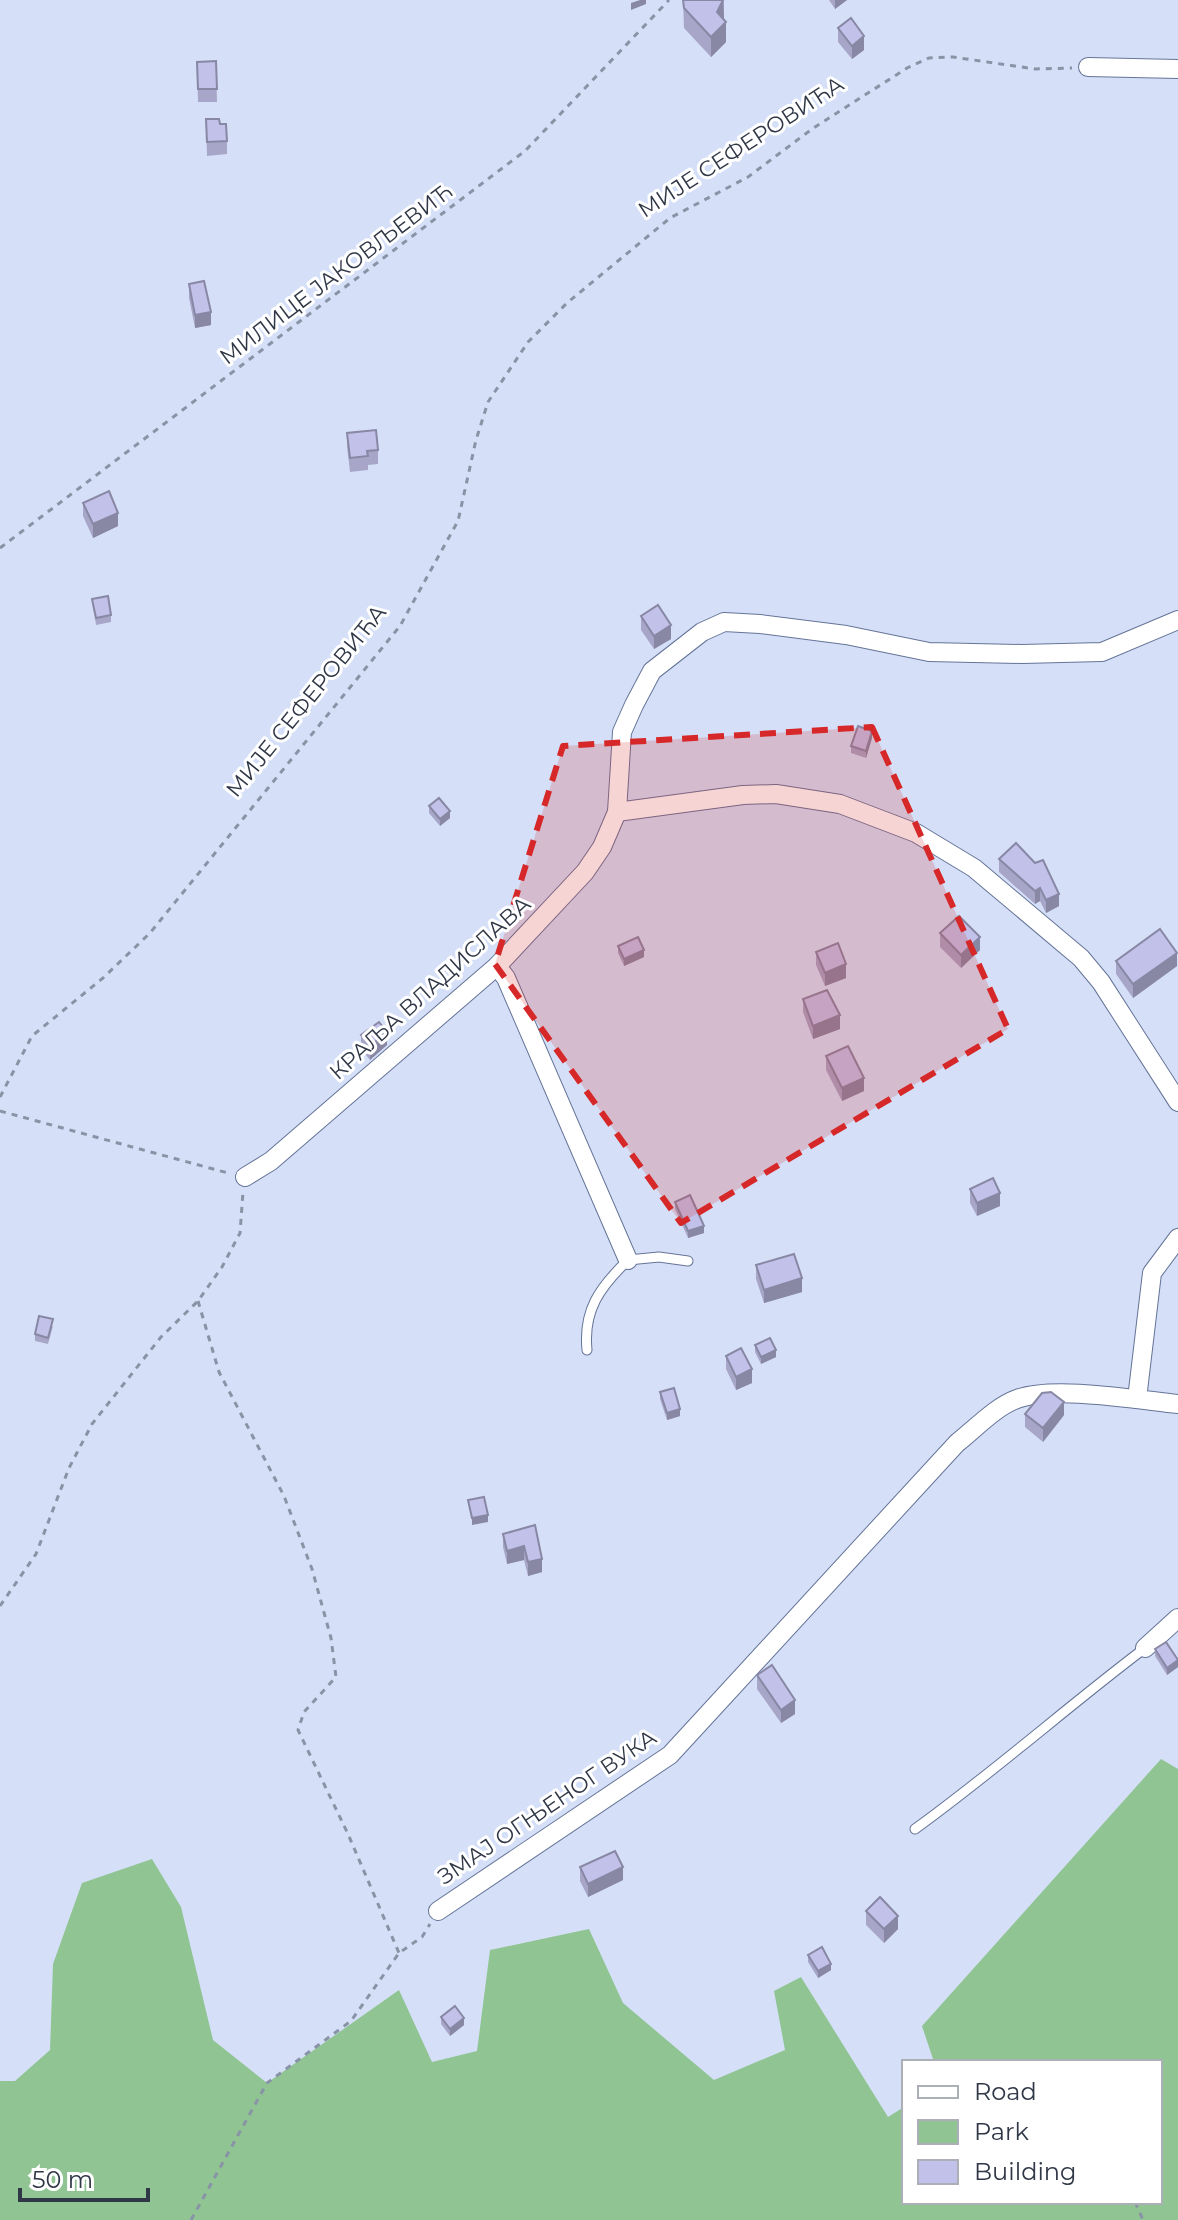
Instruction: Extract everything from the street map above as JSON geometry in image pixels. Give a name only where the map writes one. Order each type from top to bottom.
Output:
[{"type":"street","points":[[1088,67],[1178,69]]},
{"type":"street","name":"КРАЉА ВЛАДИСЛАВА","points":[[245,1177],[271,1161],[497,966],[585,872],[602,847],[617,812],[622,732],[652,671],[702,632],[724,622],[846,635],[929,652],[1102,652],[1178,620]]},
{"type":"street","points":[[617,812],[743,795],[776,794],[840,804],[916,833],[974,868],[1081,958],[1101,982],[1178,1102]]},
{"type":"street","points":[[497,966],[506,978],[628,1260]]},
{"type":"street","points":[[1137,1399],[1152,1273],[1178,1238]]},
{"type":"street","name":"ЗМАЈ ОГЊЕНОГ ВУКА","points":[[438,1911],[670,1755],[957,1443],[1002,1407],[1028,1395],[1050,1394],[1178,1404]]},
{"type":"street","points":[[1145,1648],[1178,1618]]},
{"type":"lane","points":[[587,1350],[587,1314],[602,1285],[628,1260],[659,1257],[688,1261]]},
{"type":"lane","points":[[915,1829],[987,1778],[1065,1708],[1145,1648]]},
{"type":"path","name":"МИЛИЦЕ ЈАКОВЉЕВИЋ","points":[[0,548],[525,151],[669,0]]},
{"type":"path","name":"МИЈЕ СЕФЕРОВИЋА","points":[[0,1097],[32,1036],[103,978],[150,933],[400,626],[458,521],[488,402],[528,342],[567,303],[670,218],[748,177],[812,129],[907,68],[929,58],[953,57],[1035,69],[1088,67]]},
{"type":"path","points":[[0,1111],[245,1177],[240,1233],[198,1301],[161,1337],[92,1424],[69,1468],[36,1554],[0,1606]]},
{"type":"path","points":[[198,1301],[219,1372],[284,1496],[312,1569],[331,1638],[336,1677],[304,1712],[298,1730],[337,1808],[399,1953]]},
{"type":"path","name":"ЗМАЈ ОГЊЕНОГ ВУКА","points":[[191,2220],[208,2195],[267,2083],[351,2021],[399,1953],[422,1937],[438,1911]]},
{"type":"highlighted area","points":[[872,727],[1008,1029],[681,1223],[495,964],[563,746]]},
{"type":"green space","points":[[1161,1759],[1178,1769],[1178,2220],[0,2220],[0,2081],[15,2081],[50,2050],[53,1964],[82,1883],[152,1859],[181,1907],[213,2040],[267,2083],[399,1990],[432,2062],[477,2051],[490,1950],[589,1929],[623,2003],[714,2080],[785,2050],[774,1991],[801,1977],[888,2117],[902,2108],[902,2204],[1162,2204],[1162,2060],[933,2060],[922,2026]]},
{"type":"building","points":[[683,0],[723,0],[717,12],[726,22],[711,37],[684,8]]},
{"type":"building","points":[[851,18],[864,36],[852,46],[838,28]]},
{"type":"building","points":[[216,61],[217,89],[198,89],[197,62]]},
{"type":"building","points":[[206,119],[219,119],[220,124],[226,124],[227,141],[207,142]]},
{"type":"building","points":[[204,281],[211,312],[195,315],[189,284]]},
{"type":"building","points":[[376,430],[378,450],[367,451],[368,456],[350,458],[347,433]]},
{"type":"building","points":[[109,491],[118,513],[93,524],[83,503]]},
{"type":"building","points":[[108,596],[111,615],[96,618],[92,599]]},
{"type":"building","points":[[658,605],[671,625],[654,636],[641,616]]},
{"type":"building","points":[[858,726],[872,731],[866,751],[851,746]]},
{"type":"building","points":[[439,798],[450,811],[440,819],[429,806]]},
{"type":"building","points":[[1016,843],[1035,863],[1043,860],[1059,894],[1046,900],[1040,888],[1035,891],[999,859]]},
{"type":"building","points":[[959,916],[980,937],[961,955],[940,933]]},
{"type":"building","points":[[1160,929],[1177,953],[1133,984],[1116,961]]},
{"type":"building","points":[[638,937],[644,950],[624,959],[618,946]]},
{"type":"building","points":[[838,943],[846,964],[825,973],[816,952]]},
{"type":"building","points":[[827,990],[840,1015],[813,1026],[803,999]]},
{"type":"building","points":[[379,1022],[387,1032],[370,1046],[361,1035]]},
{"type":"building","points":[[848,1046],[864,1078],[842,1088],[826,1056]]},
{"type":"building","points":[[993,1178],[1000,1193],[977,1203],[970,1189]]},
{"type":"building","points":[[690,1195],[704,1226],[688,1231],[675,1202]]},
{"type":"building","points":[[794,1254],[802,1278],[764,1290],[756,1265]]},
{"type":"building","points":[[39,1316],[53,1319],[48,1338],[35,1334]]},
{"type":"building","points":[[770,1338],[776,1350],[761,1357],[755,1345]]},
{"type":"building","points":[[741,1348],[752,1369],[736,1377],[726,1356]]},
{"type":"building","points":[[674,1388],[680,1409],[667,1413],[660,1392]]},
{"type":"building","points":[[1051,1392],[1064,1402],[1043,1428],[1025,1414],[1042,1393]]},
{"type":"building","points":[[484,1497],[488,1515],[472,1518],[468,1500]]},
{"type":"building","points":[[535,1525],[542,1559],[528,1562],[524,1546],[507,1551],[503,1534]]},
{"type":"building","points":[[1166,1642],[1178,1660],[1167,1668],[1155,1649]]},
{"type":"building","points":[[772,1665],[795,1700],[781,1710],[757,1675]]},
{"type":"building","points":[[615,1851],[623,1867],[588,1884],[580,1867]]},
{"type":"building","points":[[880,1897],[898,1916],[884,1929],[866,1911]]},
{"type":"building","points":[[822,1947],[831,1964],[818,1971],[808,1955]]},
{"type":"building","points":[[455,2006],[464,2018],[450,2029],[441,2017]]}]
